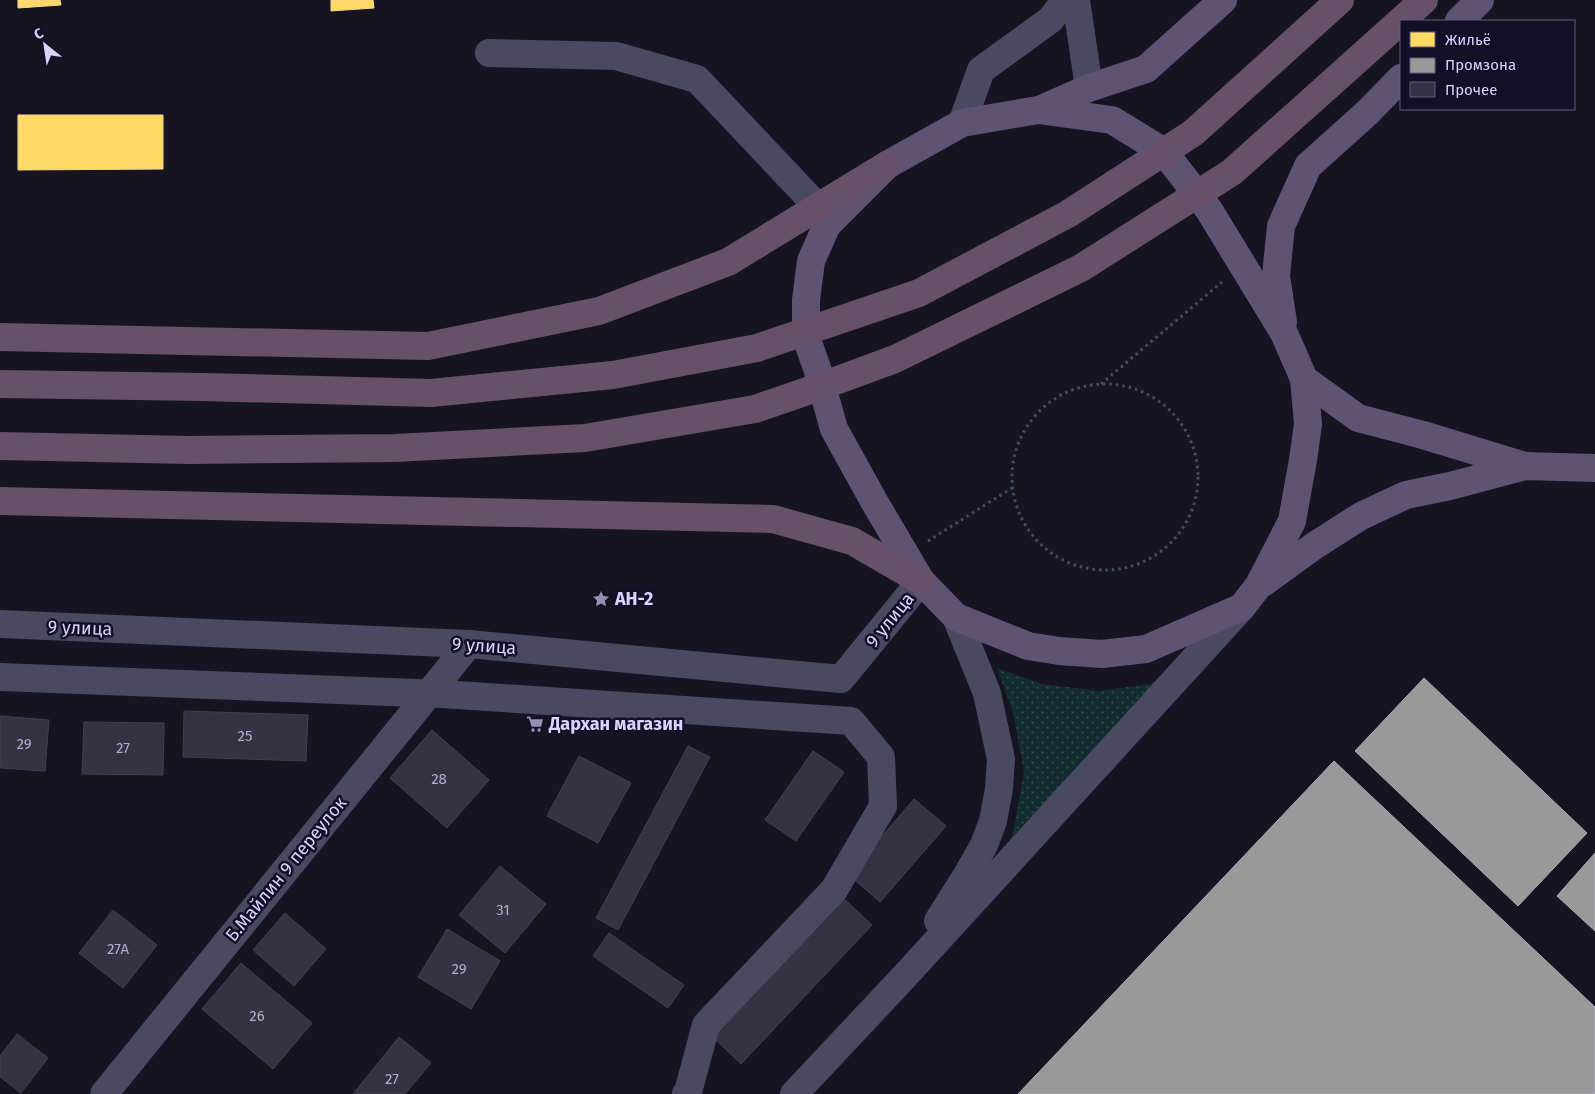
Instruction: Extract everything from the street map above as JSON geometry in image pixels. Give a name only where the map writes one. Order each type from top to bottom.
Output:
[{"type":"highway","points":[[0,384],[431,393],[612,375],[757,348],[918,293],[1068,214],[1192,133],[1340,0]]},
{"type":"highway","points":[[1402,20],[1424,0]]},
{"type":"highway","points":[[0,446],[189,450],[395,448],[585,438],[756,409],[895,359],[1081,268],[1232,172],[1400,22]]},
{"type":"highway","points":[[0,337],[428,346],[599,311],[728,262],[887,165]]},
{"type":"highway","points":[[0,501],[773,519],[852,541],[921,581]]},
{"type":"main road","points":[[1038,110],[1112,120],[1164,152],[1210,210],[1284,334],[1304,378],[1308,424],[1292,522],[1259,585],[1242,608],[1146,648],[1102,654],[1059,651],[1028,646],[956,617],[921,581],[834,430],[817,368],[806,337],[806,300],[812,261],[826,225],[887,165],[962,123],[1038,110],[1089,88],[1146,69],[1223,0]]},
{"type":"main road","points":[[1460,20],[1480,0]]},
{"type":"main road","points":[[1284,334],[1276,276],[1281,226],[1308,166],[1368,112],[1400,79]]},
{"type":"main road","points":[[1304,378],[1358,418],[1423,435],[1525,466],[1595,468]]},
{"type":"main road","points":[[1259,585],[1361,516],[1406,495],[1450,486],[1525,466]]},
{"type":"street","points":[[962,123],[981,70],[1050,20],[1066,0]]},
{"type":"street","points":[[1076,0],[1089,88]]},
{"type":"street","points":[[489,53],[616,56],[697,79],[818,207]]},
{"type":"street","name":"9 улица","points":[[0,624],[469,644],[842,679],[921,581]]},
{"type":"street","points":[[794,1094],[903,978],[1242,608]]},
{"type":"street","points":[[903,978],[984,845],[993,821],[1000,789],[1001,759],[987,693],[956,617]]},
{"type":"street","name":"Б.Майлин 9 переулок","points":[[104,1094],[469,644]]},
{"type":"street","points":[[0,678],[428,693],[851,721],[881,757],[884,806],[834,890],[706,1025],[686,1094]]},
{"type":"path","points":[[1100,384],[1242,264]]},
{"type":"path","points":[[1100,384],[1116,384],[1147,393],[1174,412],[1192,440],[1199,471],[1195,504],[1181,533],[1157,556],[1130,568],[1101,571],[1072,565],[1046,551],[1026,529],[1014,502],[1012,488],[1011,473],[1017,444],[1032,418],[1053,398],[1083,386],[1100,384]]},
{"type":"path","points":[[906,555],[1012,488]]},
{"type":"green space","points":[[997,668],[1042,684],[1099,691],[1149,684],[1194,669],[980,899],[1013,833],[1024,772],[1013,712]]},
{"type":"building: Жильё","points":[[18,0],[60,0],[61,5],[18,8]]},
{"type":"building: Жильё","points":[[331,0],[373,0],[374,8],[331,11]]},
{"type":"building: Жильё","points":[[18,115],[163,115],[163,169],[18,170]]},
{"type":"building: Промзона","points":[[1424,678],[1587,833],[1518,906],[1355,751]]},
{"type":"building: Промзона","points":[[1334,761],[1595,1007],[1595,1094],[1018,1094]]},
{"type":"building: Промзона","points":[[1595,853],[1595,931],[1557,896]]},
{"type":"building: Прочее","points":[[184,711],[308,715],[306,761],[183,757]]},
{"type":"building: Прочее","points":[[0,716],[49,720],[45,771],[0,768]]},
{"type":"building: Прочее","points":[[84,722],[164,723],[163,775],[82,774]]},
{"type":"building: Прочее","points":[[432,730],[489,780],[447,828],[390,778]]},
{"type":"building: Прочее","points":[[688,746],[710,757],[618,930],[596,918]]},
{"type":"building: Прочее","points":[[813,751],[844,772],[796,841],[765,820]]},
{"type":"building: Прочее","points":[[579,756],[631,783],[598,843],[547,816]]},
{"type":"building: Прочее","points":[[914,799],[946,826],[880,902],[849,875]]},
{"type":"building: Прочее","points":[[500,866],[546,904],[505,953],[459,915]]},
{"type":"building: Прочее","points":[[839,894],[872,925],[741,1064],[708,1032]]},
{"type":"building: Прочее","points":[[113,910],[157,945],[123,988],[79,953]]},
{"type":"building: Прочее","points":[[285,913],[326,949],[294,986],[253,950]]},
{"type":"building: Прочее","points":[[447,929],[500,961],[471,1009],[418,977]]},
{"type":"building: Прочее","points":[[609,933],[684,985],[668,1008],[593,956]]},
{"type":"building: Прочее","points":[[241,963],[312,1023],[273,1069],[202,1009]]},
{"type":"building: Прочее","points":[[17,1034],[48,1058],[21,1093],[0,1077],[0,1056]]},
{"type":"building: Прочее","points":[[399,1037],[431,1063],[405,1094],[353,1094]]},
{"type":"place","name":"АН-2","points":[[601,599]]},
{"type":"place","name":"Дархан магазин","points":[[535,724]]}]
